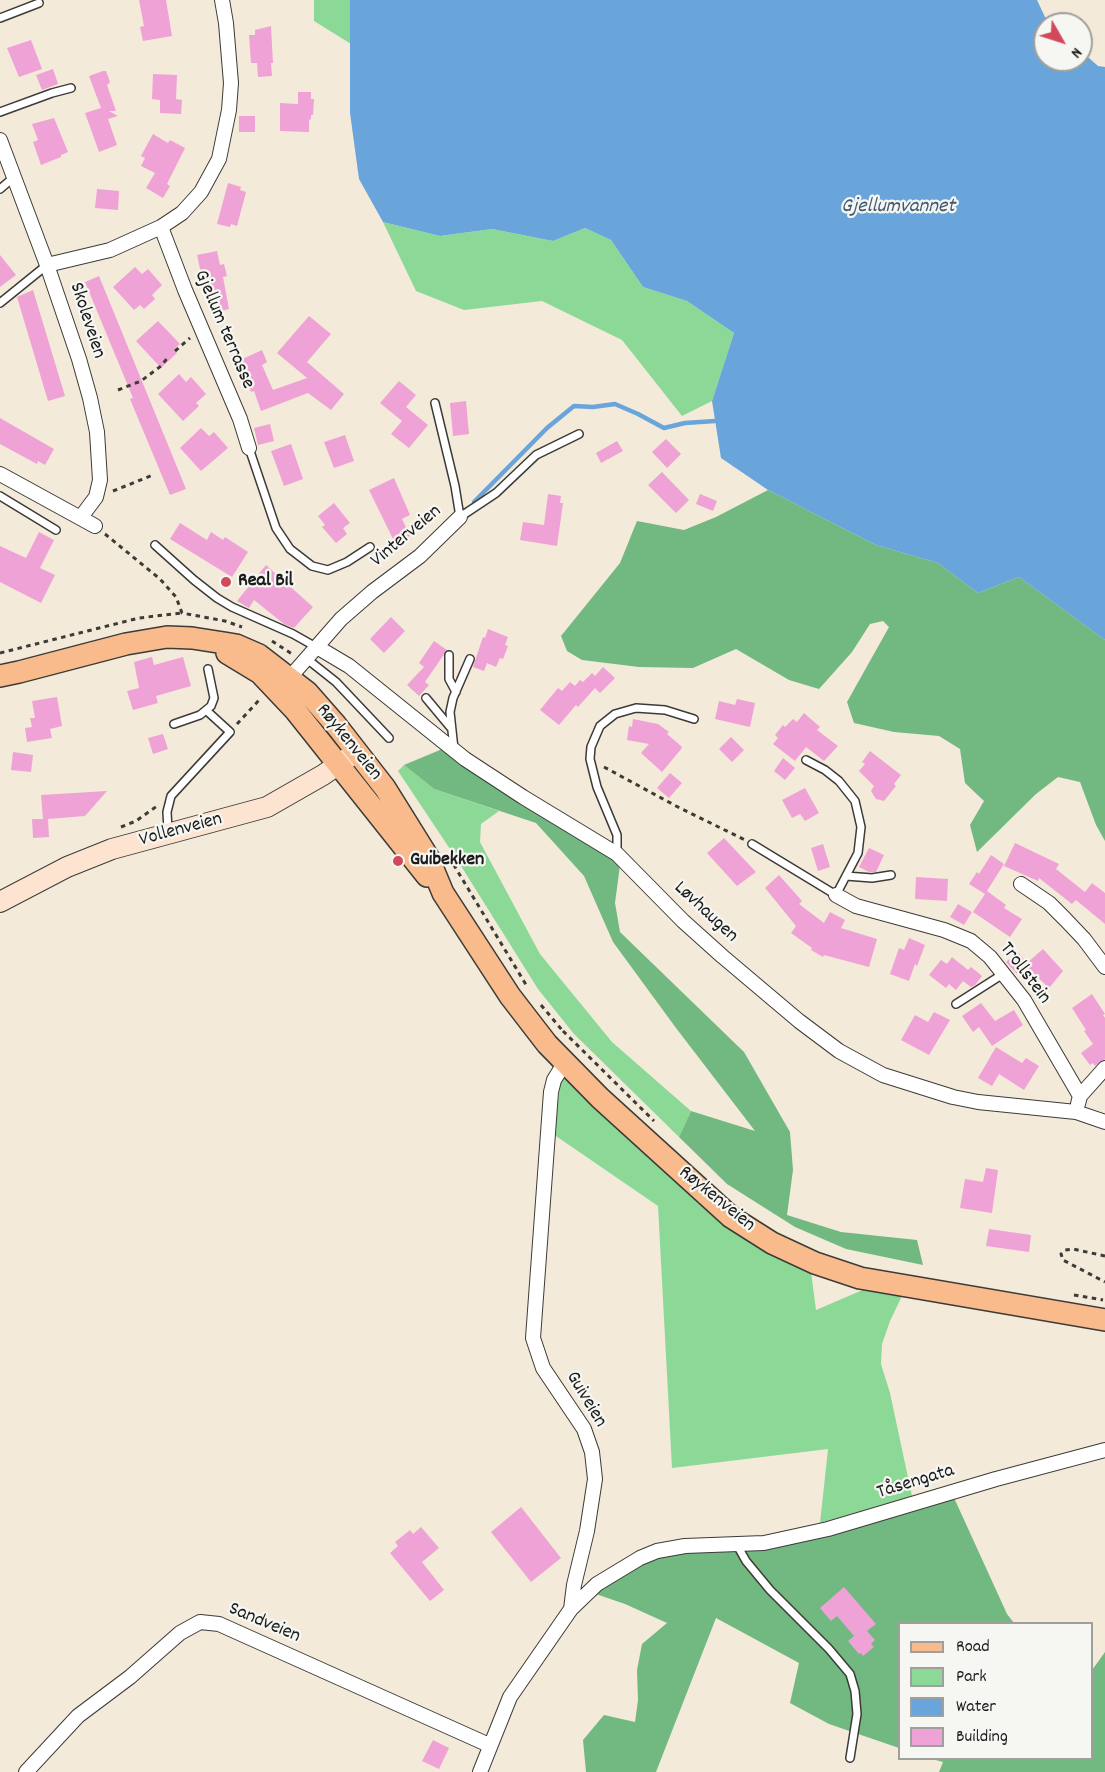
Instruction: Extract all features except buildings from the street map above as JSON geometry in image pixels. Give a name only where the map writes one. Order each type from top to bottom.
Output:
[{"type":"main road","name":"Røykenveien","points":[[0,676],[149,639],[182,638],[236,645],[268,660],[275,687],[321,707],[348,758],[385,788],[428,857],[443,893],[535,1030],[565,1062],[712,1202],[731,1217],[780,1247],[831,1269],[877,1282],[1105,1320]]},
{"type":"main road","name":"Vollenveien","points":[[0,902],[92,856],[267,807],[324,775],[348,758]]},
{"type":"street","points":[[47,265],[110,250],[161,227],[182,213],[201,192],[219,159],[229,110],[231,82],[222,0]]},
{"type":"street","name":"Skoleveien","points":[[0,140],[79,359],[97,432],[99,489],[81,518]]},
{"type":"street","name":"Gjellum terrasse","points":[[161,227],[240,419],[249,448]]},
{"type":"street","points":[[2,479],[94,526]]},
{"type":"street","name":"Vinterveien","points":[[275,687],[307,659],[341,619],[420,556],[460,517]]},
{"type":"street","name":"Løvhaugen","points":[[317,647],[349,666],[454,749],[523,797],[617,854],[683,921],[722,956],[799,1022],[839,1051],[882,1075],[953,1097],[978,1102],[1076,1112],[1105,1122]]},
{"type":"street","points":[[1021,884],[1049,903],[1084,939],[1105,967]]},
{"type":"street","name":"Trollstein","points":[[836,895],[856,906],[944,930],[971,941],[990,957],[1024,1000],[1080,1096]]},
{"type":"street","name":"Guiveien","points":[[480,1772],[510,1697],[571,1609],[595,1479],[592,1452],[584,1430],[543,1368],[533,1338],[551,1092],[554,1080],[565,1062]]},
{"type":"street","points":[[1076,1112],[1080,1096],[1105,1068]]},
{"type":"street","name":"Tåsengata","points":[[571,1609],[597,1584],[640,1558],[657,1551],[685,1546],[764,1543],[828,1529],[996,1479],[1105,1450]]},
{"type":"street","name":"Sandveien","points":[[26,1772],[78,1716],[130,1677],[180,1633],[200,1622],[219,1624],[489,1745]]},
{"type":"lane","points":[[0,18],[39,3]]},
{"type":"lane","points":[[0,112],[71,88]]},
{"type":"lane","points":[[0,189],[14,177]]},
{"type":"lane","points":[[0,303],[47,265]]},
{"type":"lane","points":[[435,403],[460,517]]},
{"type":"lane","name":"Vinterveien","points":[[460,517],[496,493],[536,455],[579,434]]},
{"type":"lane","points":[[249,448],[276,528],[290,549],[303,560],[312,566],[328,570],[347,561],[369,546]]},
{"type":"lane","points":[[0,496],[56,530]]},
{"type":"lane","points":[[155,545],[217,598],[317,647]]},
{"type":"lane","points":[[449,656],[449,679],[456,692]]},
{"type":"lane","points":[[307,659],[336,682],[389,738]]},
{"type":"lane","points":[[454,749],[450,712],[470,659]]},
{"type":"lane","points":[[174,724],[207,711],[211,706],[214,698],[208,669]]},
{"type":"lane","points":[[426,698],[451,728]]},
{"type":"lane","points":[[617,854],[617,835],[597,787],[590,759],[591,747],[600,726],[615,714],[636,708],[665,710],[694,719]]},
{"type":"lane","points":[[169,833],[167,812],[171,796],[230,732],[207,711]]},
{"type":"lane","points":[[752,843],[836,895],[858,853],[861,827],[855,801],[825,770],[807,760]]},
{"type":"lane","points":[[846,876],[872,878],[891,875]]},
{"type":"lane","points":[[957,1004],[1003,974]]},
{"type":"lane","points":[[737,1545],[746,1561],[770,1590],[829,1649],[850,1674],[855,1691],[857,1714],[850,1758]]},
{"type":"path","points":[[175,351],[201,328]]},
{"type":"path","points":[[118,390],[141,381],[161,366],[169,356]]},
{"type":"path","points":[[125,486],[153,476]]},
{"type":"path","points":[[0,653],[139,618],[182,613]]},
{"type":"path","points":[[230,732],[262,697],[275,687]]},
{"type":"path","points":[[590,759],[676,806],[752,843]]},
{"type":"path","points":[[562,1030],[655,1122]]},
{"type":"path","points":[[1105,1256],[1073,1249],[1065,1250],[1061,1254],[1063,1260],[1105,1282]]},
{"type":"path","points":[[1071,1294],[1105,1300]]},
{"type":"green space","points":[[314,0],[350,0],[351,44],[314,21]]},
{"type":"green space","points":[[383,222],[440,236],[492,229],[553,241],[585,228],[611,240],[643,287],[687,301],[734,333],[712,401],[682,416],[622,340],[542,301],[464,310],[416,291]]},
{"type":"green space","points":[[768,490],[876,545],[938,563],[978,593],[1019,577],[1105,640],[1105,841],[1096,825],[1080,782],[1058,777],[1036,794],[977,852],[970,825],[984,801],[965,783],[960,749],[939,736],[894,732],[854,723],[847,702],[889,627],[883,621],[870,624],[852,652],[819,689],[789,680],[736,649],[693,668],[639,667],[582,660],[567,651],[561,636],[620,563],[637,521],[684,530],[716,517]]},
{"type":"green space","points":[[447,747],[522,801],[620,865],[615,903],[620,932],[744,1052],[790,1132],[793,1170],[787,1215],[841,1232],[917,1240],[923,1265],[846,1249],[795,1227],[727,1184],[679,1137],[691,1111],[755,1131],[613,942],[584,876],[536,823],[434,789],[404,765]]},
{"type":"green space","points":[[404,765],[434,789],[499,811],[481,824],[480,842],[540,954],[612,1042],[691,1111],[679,1137],[574,1034],[538,989],[398,771]]},
{"type":"green space","points":[[562,1075],[708,1211],[771,1254],[811,1272],[816,1310],[865,1289],[902,1296],[882,1344],[881,1364],[890,1393],[912,1496],[820,1523],[828,1449],[672,1468],[658,1206],[553,1134]]},
{"type":"green space","points":[[950,1489],[1007,1614],[1013,1622],[898,1622],[898,1748],[829,1724],[790,1703],[799,1663],[716,1618],[656,1772],[586,1772],[583,1740],[604,1715],[635,1722],[638,1700],[637,1670],[642,1644],[667,1623],[625,1604],[590,1592],[662,1551],[777,1538]]},
{"type":"green space","points":[[1105,1652],[1105,1772],[939,1772],[943,1762],[936,1760],[1093,1760],[1093,1669]]},
{"type":"water","name":"Gjellumvannet","points":[[350,0],[1037,0],[1043,12],[1033,12],[1033,72],[1093,72],[1093,62],[1098,66],[1105,67],[1105,640],[1019,577],[978,593],[938,563],[876,545],[768,490],[721,458],[712,401],[734,333],[687,301],[643,287],[611,240],[585,228],[553,241],[492,229],[440,236],[383,222],[359,179],[350,113]]},
{"type":"waterway","name":"Guibekken","points":[[474,502],[547,428],[574,406],[593,407],[615,404],[664,428],[685,423],[715,421]]},
{"type":"place","name":"Real Bil","points":[[226,582]]},
{"type":"place","name":"Guibekken","points":[[398,861]]}]
